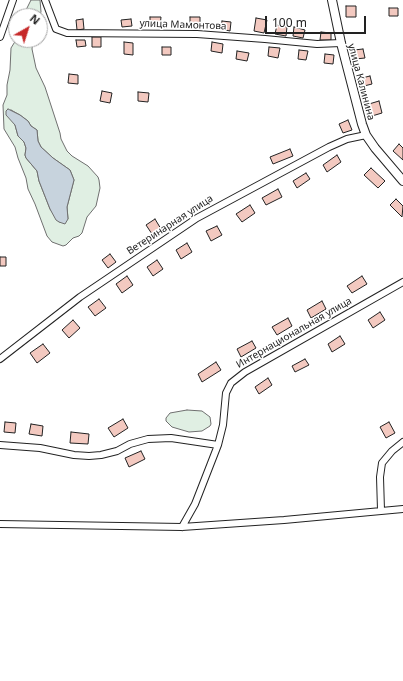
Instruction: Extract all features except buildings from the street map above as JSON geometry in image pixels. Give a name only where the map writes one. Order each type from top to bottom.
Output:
[{"type":"street","points":[[0,37],[13,0]]},
{"type":"street","name":"улица Мамонтова","points":[[45,0],[56,28],[67,33],[197,34],[265,38],[317,44],[341,43]]},
{"type":"street","name":"улица Калинина","points":[[332,0],[358,111],[366,135],[403,181]]},
{"type":"street","name":"Ветеринарная улица","points":[[0,359],[80,297],[197,218],[329,147],[347,139],[366,135]]},
{"type":"street","name":"Интернациональная улица","points":[[182,527],[195,504],[218,445],[223,424],[226,393],[231,383],[245,372],[403,282]]},
{"type":"street","points":[[0,445],[40,448],[74,455],[89,456],[117,451],[138,441],[148,439],[171,438],[218,445]]},
{"type":"street","points":[[381,510],[380,477],[382,463],[392,451],[403,442]]},
{"type":"street","points":[[0,524],[182,527],[284,520],[403,509]]},
{"type":"green space","points":[[31,0],[40,0],[41,8],[27,8]]},
{"type":"green space","points":[[11,48],[32,48],[36,68],[45,87],[61,139],[67,151],[88,166],[99,180],[100,188],[96,206],[87,217],[82,233],[63,246],[52,242],[47,236],[28,189],[26,178],[15,147],[4,129],[3,105],[7,95]],"holes":[[[11,110],[28,121],[31,126],[37,130],[38,141],[41,147],[70,170],[74,180],[67,207],[68,219],[59,222],[50,209],[39,181],[37,171],[26,158],[26,148],[24,142],[18,136]]]},
{"type":"green space","points":[[187,410],[202,411],[210,417],[210,426],[202,431],[189,432],[172,427],[166,421],[166,418],[170,413]]},
{"type":"shaded area","points":[[8,109],[28,121],[31,126],[37,130],[38,141],[41,147],[70,170],[74,180],[67,207],[68,219],[65,224],[56,220],[50,209],[39,181],[37,171],[26,158],[26,148],[24,142],[18,136],[15,125],[6,115],[6,111]]}]
